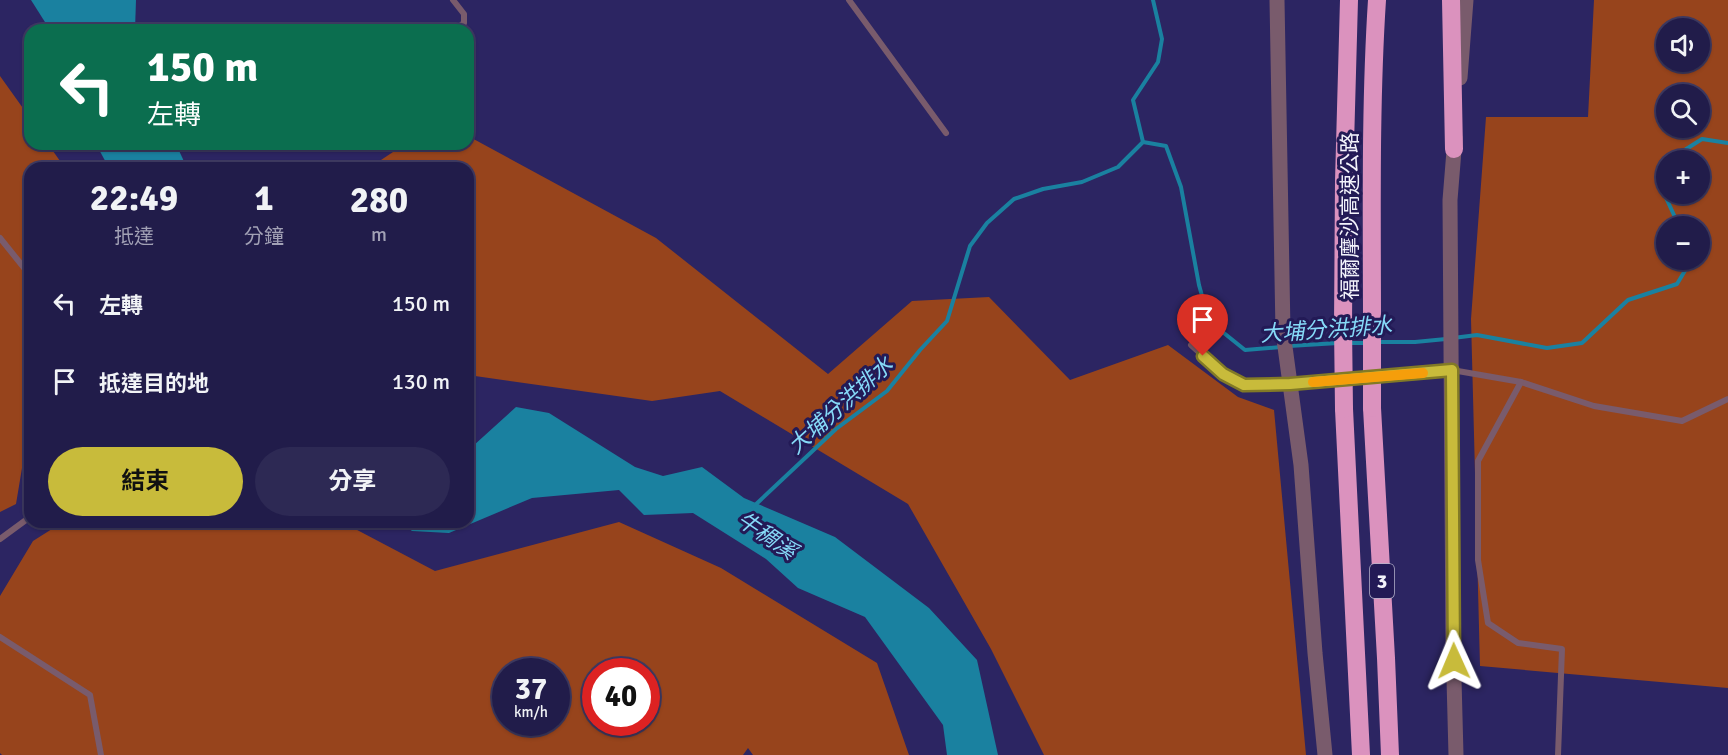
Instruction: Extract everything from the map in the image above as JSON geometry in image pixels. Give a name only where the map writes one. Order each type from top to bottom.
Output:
[{"type":"highway","name":"福爾摩沙高速公路","points":[[1349,0],[1342,326],[1361,755]]},
{"type":"highway","name":"福爾摩沙高速公路","points":[[1377,0],[1372,173],[1372,408],[1390,755]]},
{"type":"highway","points":[[1451,0],[1454,149]]},
{"type":"street","points":[[1277,0],[1283,332],[1301,465],[1324,755]]},
{"type":"street","points":[[1456,755],[1449,200],[1466,0]]},
{"type":"lane","points":[[453,0],[464,14],[464,22],[462,24]]},
{"type":"lane","points":[[849,0],[946,133]]},
{"type":"lane","points":[[0,238],[24,267]]},
{"type":"lane","points":[[1191,345],[1223,374],[1244,385],[1290,384],[1452,370],[1521,382],[1594,406],[1682,421],[1728,399]]},
{"type":"lane","points":[[1521,382],[1478,461],[1478,560],[1488,623],[1518,643],[1562,649],[1558,755]]},
{"type":"lane","points":[[0,539],[24,521]]},
{"type":"lane","points":[[0,637],[90,695],[101,755]]},
{"type":"shaded area","points":[[1594,0],[1728,0],[1728,688],[1480,666],[1471,319],[1486,117],[1588,117]]},
{"type":"shaded area","points":[[0,76],[24,110],[24,150],[52,150],[61,162],[24,162],[24,456],[16,504],[0,512]]},
{"type":"shaded area","points":[[474,139],[656,238],[828,374],[912,301],[989,297],[1070,380],[1168,345],[1238,397],[1274,410],[1306,755],[1044,755],[991,649],[908,504],[720,391],[652,401],[474,376],[474,162],[378,162],[396,150],[474,150]]},
{"type":"shaded area","points":[[619,522],[721,568],[877,663],[909,755],[753,755],[748,748],[743,755],[2,755],[0,753],[0,596],[33,541],[54,528],[353,528],[435,571]]},
{"type":"water","points":[[31,0],[136,0],[135,24],[46,24]]},
{"type":"water","points":[[99,150],[179,150],[184,162],[106,162]]},
{"type":"water","name":"牛稠溪","points":[[516,407],[549,413],[635,467],[663,476],[702,467],[744,498],[835,537],[929,608],[977,660],[998,755],[947,755],[943,725],[865,617],[798,588],[766,559],[693,513],[644,515],[619,490],[532,498],[474,522],[474,445]]},
{"type":"water","points":[[408,528],[461,528],[449,533],[412,531]]},
{"type":"waterway","points":[[1143,142],[1133,100],[1158,62],[1162,39],[1153,0]]},
{"type":"waterway","name":"大埔分洪排水","points":[[1685,150],[1702,139],[1728,143]]},
{"type":"waterway","name":"大埔分洪排水","points":[[753,507],[836,429],[887,391],[947,321],[970,246],[987,223],[1014,199],[1043,189],[1082,182],[1118,167],[1143,142],[1166,146],[1181,187],[1199,285],[1209,321],[1245,350],[1281,347]]},
{"type":"waterway","name":"大埔分洪排水","points":[[1669,204],[1674,216]]},
{"type":"waterway","name":"大埔分洪排水","points":[[1453,338],[1477,335],[1547,348],[1582,343],[1628,300],[1677,284],[1685,270]]},
{"type":"waterway","name":"大埔分洪排水","points":[[1379,342],[1446,339]]},
{"type":"waterway","name":"大埔分洪排水","points":[[1289,346],[1338,343]]},
{"type":"waterway","name":"大埔分洪排水","points":[[1349,343],[1368,343]]},
{"type":"slow traffic","points":[[1313,382],[1423,373]]},
{"type":"route","points":[[1203,356],[1223,374],[1244,385],[1290,384],[1452,370],[1454,661]]}]
